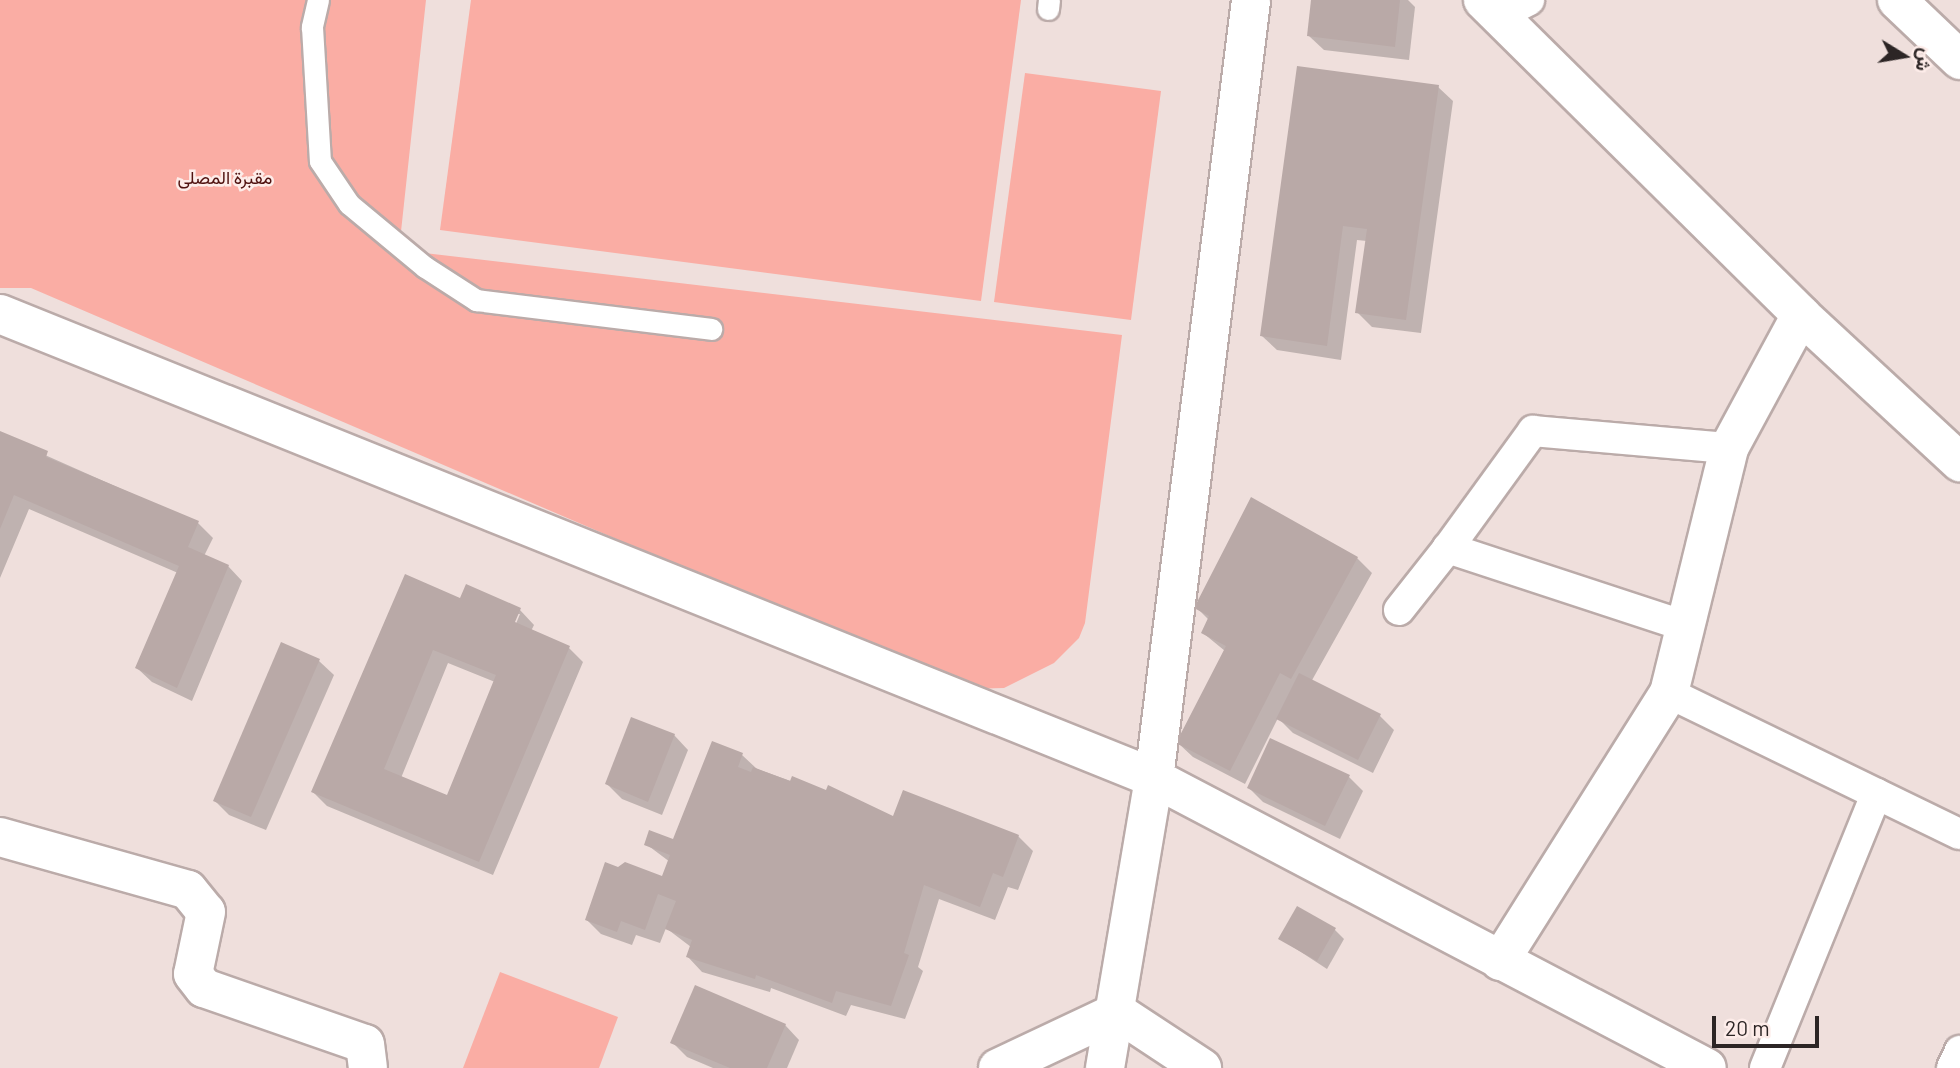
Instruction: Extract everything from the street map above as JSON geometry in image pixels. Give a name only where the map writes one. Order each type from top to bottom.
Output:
[{"type":"street","points":[[1105,1068],[1117,1012],[1154,778],[1251,0]]},
{"type":"street","points":[[1897,0],[1960,60]]},
{"type":"street","points":[[1503,5],[1801,315],[1960,462]]},
{"type":"street","points":[[0,314],[1154,778],[1707,1068]]},
{"type":"street","points":[[1500,961],[1669,693],[1730,448],[1801,315]]},
{"type":"street","points":[[1399,610],[1533,431],[1730,448]]},
{"type":"street","points":[[1448,548],[1685,626]]},
{"type":"street","points":[[1669,693],[1960,834]]},
{"type":"street","points":[[1766,1068],[1876,793]]},
{"type":"street","points":[[0,837],[188,890],[206,912],[193,974],[204,988],[365,1044],[368,1068]]},
{"type":"street","points":[[998,1068],[1117,1012]]},
{"type":"street","points":[[1117,1012],[1202,1068]]},
{"type":"street","points":[[1952,1068],[1960,1051]]},
{"type":"lane","points":[[318,0],[312,27],[320,162],[349,204],[425,267],[476,300],[711,330]]},
{"type":"green space","name":"مقبرة المصلى","points":[[0,0],[426,0],[399,250],[1122,335],[1085,623],[1079,638],[1054,663],[1004,688],[966,689],[31,288],[0,288]]},
{"type":"green space","points":[[471,0],[1021,0],[981,301],[440,230]]},
{"type":"green space","points":[[1025,73],[1161,91],[1131,320],[994,302]]},
{"type":"green space","points":[[500,972],[618,1017],[599,1068],[463,1068]]},
{"type":"building","points":[[1311,0],[1400,0],[1395,47],[1307,36]]},
{"type":"building","points":[[1297,66],[1439,85],[1406,320],[1355,313],[1367,229],[1343,226],[1327,346],[1260,336]]},
{"type":"building","points":[[0,431],[48,451],[46,457],[199,521],[188,547],[229,565],[177,688],[135,668],[179,566],[14,495],[0,529]]},
{"type":"building","points":[[1251,497],[1358,557],[1291,679],[1280,673],[1230,771],[1176,743],[1226,646],[1201,633],[1209,616],[1194,608]]},
{"type":"building","points":[[405,574],[460,598],[466,584],[521,608],[515,622],[570,646],[479,862],[311,792]],"holes":[[[433,650],[496,675],[447,795],[384,769]]]},
{"type":"building","points":[[281,642],[320,659],[251,817],[213,801]]},
{"type":"building","points":[[1299,673],[1381,714],[1358,760],[1276,719]]},
{"type":"building","points":[[631,717],[675,734],[648,802],[605,784]]},
{"type":"building","points":[[1270,738],[1350,775],[1325,826],[1247,788]]},
{"type":"building","points":[[712,741],[743,753],[738,767],[751,772],[753,767],[790,781],[792,776],[826,790],[828,785],[893,816],[903,790],[1019,835],[1003,877],[993,873],[980,907],[924,885],[904,953],[909,955],[891,1006],[836,991],[832,1003],[756,975],[755,979],[686,957],[692,940],[665,929],[676,901],[658,894],[645,930],[621,921],[617,932],[585,920],[605,862],[618,867],[625,862],[662,876],[670,855],[644,845],[649,830],[673,839]]},
{"type":"building","points":[[1297,906],[1336,928],[1317,961],[1278,939]]},
{"type":"building","points":[[695,985],[786,1024],[767,1068],[730,1068],[670,1043]]}]
